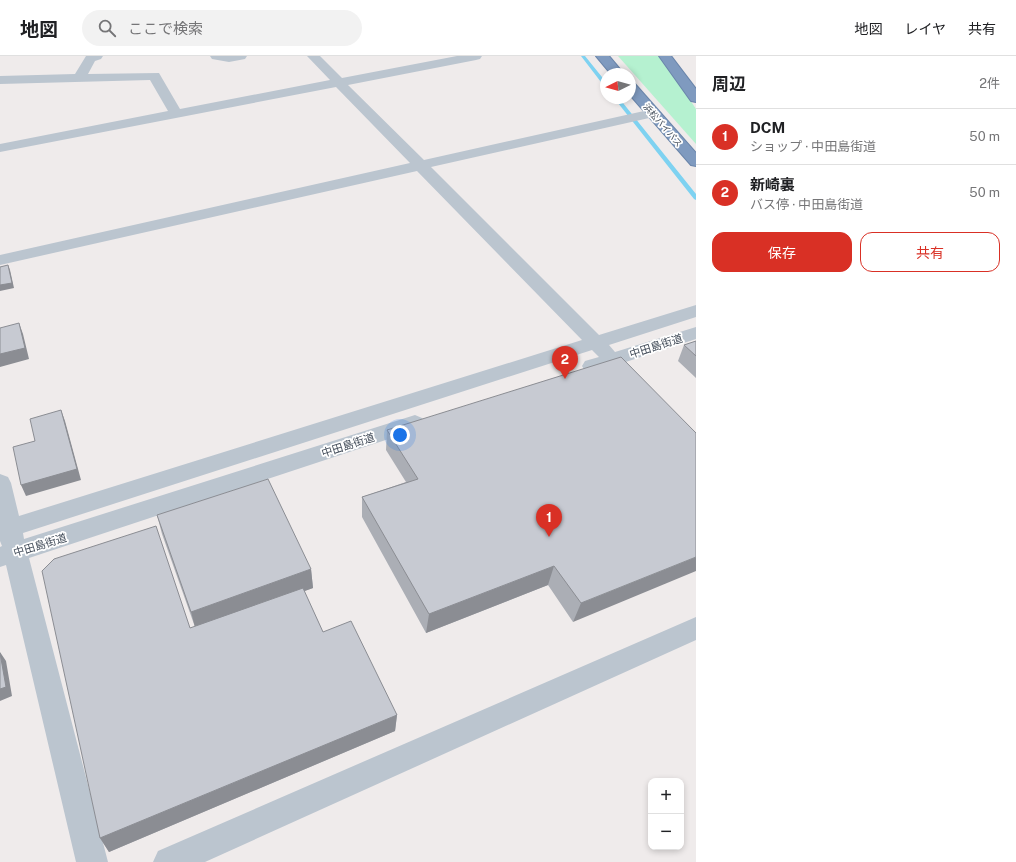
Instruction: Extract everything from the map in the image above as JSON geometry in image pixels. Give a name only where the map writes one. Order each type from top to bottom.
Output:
[{"type":"highway","points":[[602,56],[613,68]]},
{"type":"highway","points":[[665,56],[696,98]]},
{"type":"highway","name":"浜松バイパス","points":[[636,97],[647,115],[696,162]]},
{"type":"street","points":[[79,78],[90,59],[97,56]]},
{"type":"street","points":[[216,56],[229,58],[241,56]]},
{"type":"street","points":[[313,56],[613,360]]},
{"type":"street","points":[[0,148],[476,56]]},
{"type":"street","points":[[0,80],[154,76],[176,114]]},
{"type":"street","points":[[0,260],[647,115]]},
{"type":"street","name":"中田島街道","points":[[6,542],[696,312]]},
{"type":"street","name":"中田島街道","points":[[577,371],[696,333]]},
{"type":"street","name":"中田島街道","points":[[6,542],[91,529],[431,418]]},
{"type":"street","points":[[0,483],[6,542],[92,862]]},
{"type":"street","points":[[169,862],[696,628]]},
{"type":"green space","points":[[618,56],[658,56],[669,68],[696,109],[696,144],[636,76],[636,68],[629,68]]},
{"type":"building","points":[[8,265],[12,283],[0,285],[0,267]]},
{"type":"building","points":[[19,323],[25,348],[0,354],[0,328]]},
{"type":"building","points":[[696,341],[696,356],[684,345]]},
{"type":"building","points":[[621,357],[696,433],[696,557],[581,603],[554,566],[429,614],[362,497],[418,479],[387,430]]},
{"type":"building","points":[[61,410],[77,469],[21,485],[13,447],[35,441],[30,419]]},
{"type":"building","points":[[268,479],[311,569],[191,612],[157,515]]},
{"type":"building","points":[[156,526],[190,628],[303,588],[323,632],[351,621],[397,715],[100,838],[42,571],[54,559]]},
{"type":"building","points":[[0,653],[6,687],[0,689]]},
{"type":"waterway","points":[[583,56],[600,77]]},
{"type":"waterway","points":[[621,104],[696,198]]},
{"type":"place","name":"新崎裏","points":[[565,379]]},
{"type":"place","name":"DCM","points":[[549,537]]}]
